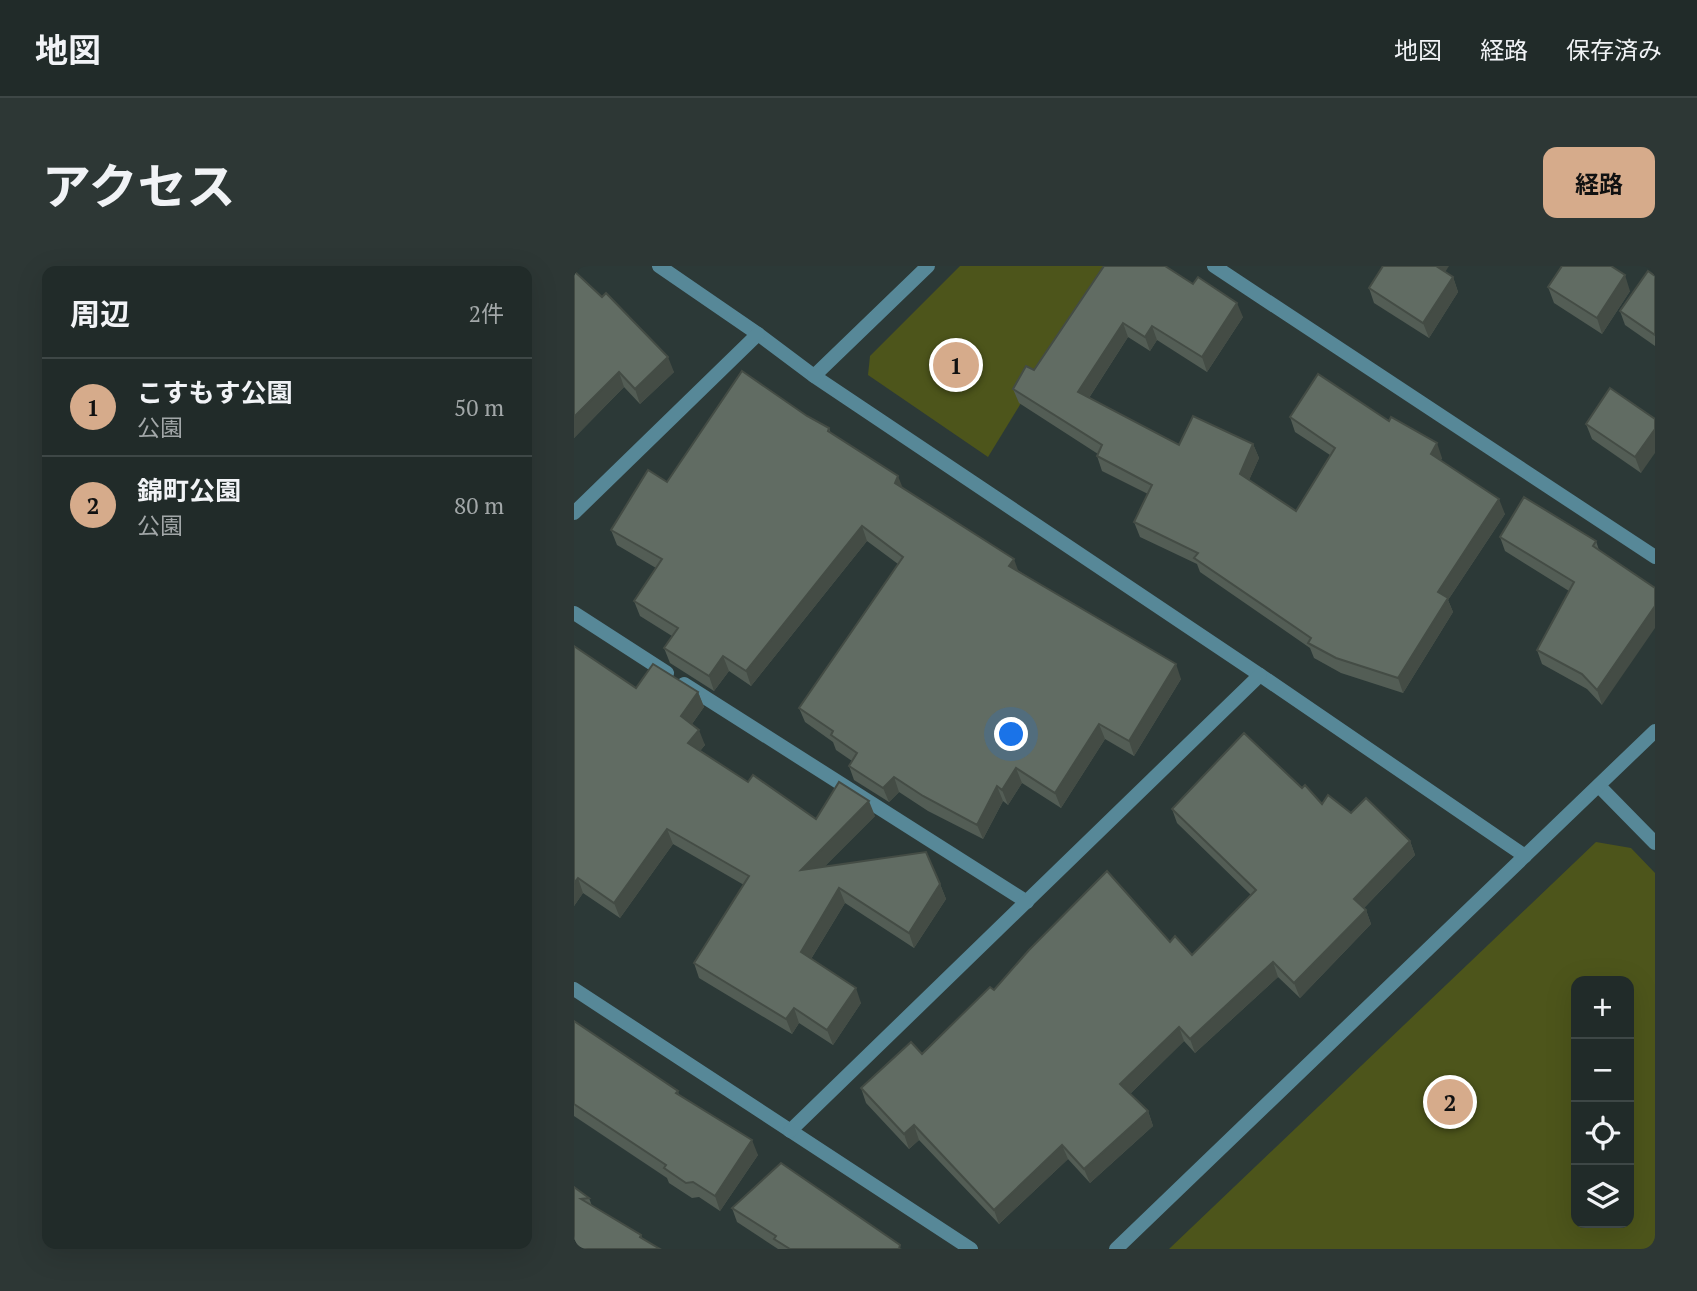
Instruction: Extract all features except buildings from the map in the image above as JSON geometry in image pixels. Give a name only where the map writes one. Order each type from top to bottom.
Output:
[{"type":"street","points":[[659,266],[814,376],[1525,856]]},
{"type":"street","points":[[814,376],[928,266]]},
{"type":"street","points":[[1214,266],[1655,557]]},
{"type":"street","points":[[574,513],[758,334]]},
{"type":"street","points":[[574,613],[1027,902]]},
{"type":"street","points":[[790,1131],[1260,676]]},
{"type":"street","points":[[1116,1249],[1655,731]]},
{"type":"street","points":[[1598,786],[1655,843]]},
{"type":"street","points":[[574,989],[971,1249]]},
{"type":"green space","points":[[960,266],[1105,266],[988,457],[868,375],[870,356]]},
{"type":"green space","points":[[1596,842],[1631,848],[1655,873],[1655,1249],[1169,1249]]},
{"type":"place","name":"こすもす公園","points":[[956,365]]},
{"type":"place","name":"錦町公園","points":[[1450,1102]]}]
